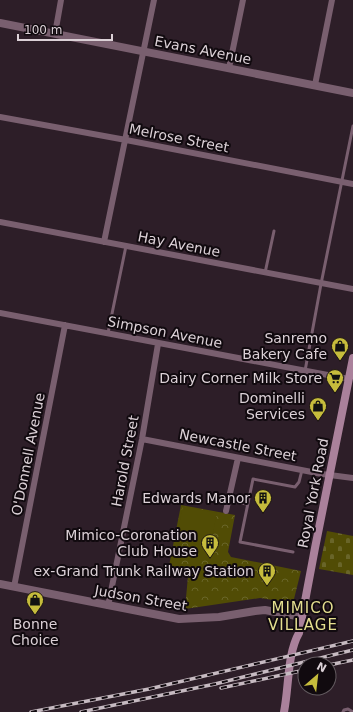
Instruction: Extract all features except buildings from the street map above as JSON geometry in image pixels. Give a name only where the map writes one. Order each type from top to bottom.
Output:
[{"type":"main road","name":"Royal York Road","points":[[284,712],[294,648],[299,633],[353,358]]},
{"type":"street","points":[[55,34],[61,0]]},
{"type":"street","points":[[104,242],[145,52],[154,0]]},
{"type":"street","points":[[229,68],[243,0]]},
{"type":"street","points":[[315,86],[332,0]]},
{"type":"street","name":"Evans Avenue","points":[[0,23],[353,93]]},
{"type":"street","name":"Melrose Street","points":[[0,117],[353,184]]},
{"type":"street","name":"Hay Avenue","points":[[0,222],[353,289]]},
{"type":"street","name":"Simpson Avenue","points":[[0,313],[349,379]]},
{"type":"street","name":"O'Donnell Avenue","points":[[14,587],[65,325]]},
{"type":"street","name":"Harold Street","points":[[108,606],[142,439],[158,344]]},
{"type":"street","name":"Newcastle Street","points":[[142,439],[238,458],[353,478]]},
{"type":"street","points":[[226,511],[238,458]]},
{"type":"street","name":"Judson Street","points":[[0,584],[179,619],[219,617],[255,610],[265,610],[302,616]]},
{"type":"lane","points":[[305,371],[353,126]]},
{"type":"lane","points":[[265,273],[274,231]]},
{"type":"lane","points":[[108,333],[126,246]]},
{"type":"lane","points":[[293,552],[240,542],[253,479],[295,487],[299,482],[302,469]]},
{"type":"lane","points":[[228,501],[247,504]]},
{"type":"lane","points":[[343,712],[344,710],[348,709],[353,712]]},
{"type":"green space","points":[[181,505],[235,515],[228,552],[231,557],[301,571],[293,603],[260,598],[185,609],[188,576],[168,571]]},
{"type":"green space","points":[[183,506],[217,513],[210,547],[176,540]]},
{"type":"green space","points":[[327,531],[353,536],[353,575],[319,569]]},
{"type":"railway","points":[[31,712],[149,689],[353,641]]},
{"type":"railway","points":[[81,712],[215,684],[353,650]]},
{"type":"railway","points":[[337,663],[353,660]]},
{"type":"railway","points":[[221,688],[297,672]]},
{"type":"place","name":"Sanremo Bakery Cafe","points":[[340,361]]},
{"type":"place","name":"Dairy Corner Milk Store","points":[[335,393]]},
{"type":"place","name":"Dominelli Services","points":[[318,421]]},
{"type":"place","name":"Edwards Manor","points":[[263,513]]},
{"type":"place","name":"Mimico-Coronation Club House","points":[[210,558]]},
{"type":"place","name":"ex-Grand Trunk Railway Station","points":[[267,586]]},
{"type":"place","name":"Bonne Choice","points":[[35,615]]},
{"type":"district","name":"MIMICO VILLAGE","points":[[303,616]]}]
